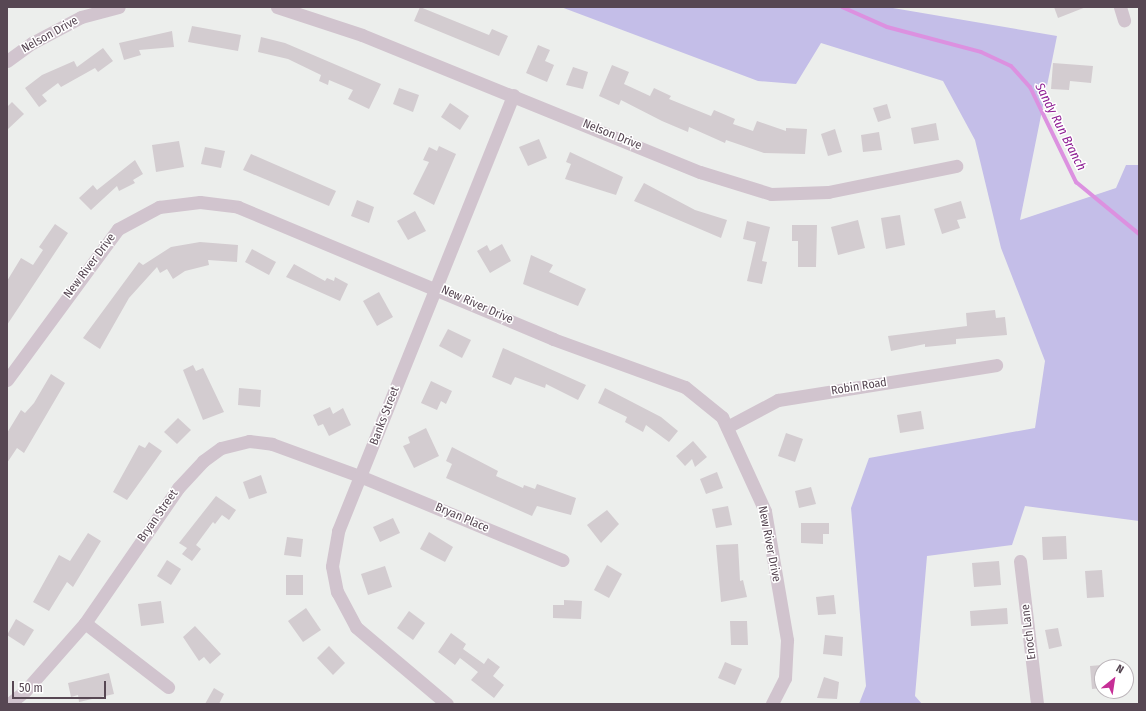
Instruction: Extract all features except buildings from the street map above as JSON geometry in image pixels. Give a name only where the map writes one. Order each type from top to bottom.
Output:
[{"type":"street","name":"Nelson Drive","points":[[7,61],[32,43],[81,17],[119,7]]},
{"type":"street","name":"Nelson Drive","points":[[277,7],[362,35],[700,172],[771,194],[828,192],[956,166]]},
{"type":"street","points":[[1120,7],[1124,20]]},
{"type":"street","name":"Banks Street","points":[[447,704],[356,627],[337,592],[332,566],[338,531],[362,477],[435,286],[513,95]]},
{"type":"street","name":"New River Drive","points":[[7,380],[118,229],[159,207],[200,202],[238,207],[435,286],[553,339],[685,388],[722,417],[765,511],[787,640],[785,678],[772,704]]},
{"type":"street","name":"Robin Road","points":[[727,427],[778,400],[996,365]]},
{"type":"street","name":"Bryan Street","points":[[9,704],[26,691],[85,623],[178,488],[203,461],[221,448],[249,442],[272,444],[362,477]]},
{"type":"street","name":"Bryan Place","points":[[362,477],[562,560]]},
{"type":"street","name":"Enoch Lane","points":[[1020,561],[1037,704]]},
{"type":"street","points":[[85,623],[168,687]]},
{"type":"shaded area","points":[[561,7],[887,7],[1057,36],[1020,220],[1116,188],[1126,165],[1139,165],[1139,521],[1025,506],[1012,545],[927,556],[915,696],[922,704],[859,704],[866,686],[851,508],[869,458],[1035,428],[1045,361],[1001,248],[975,140],[943,81],[821,43],[796,84],[758,81]]},
{"type":"waterway","name":"Sandy Run Branch","points":[[842,7],[887,27],[981,52],[1011,66],[1030,87],[1076,182],[1139,234]]}]
